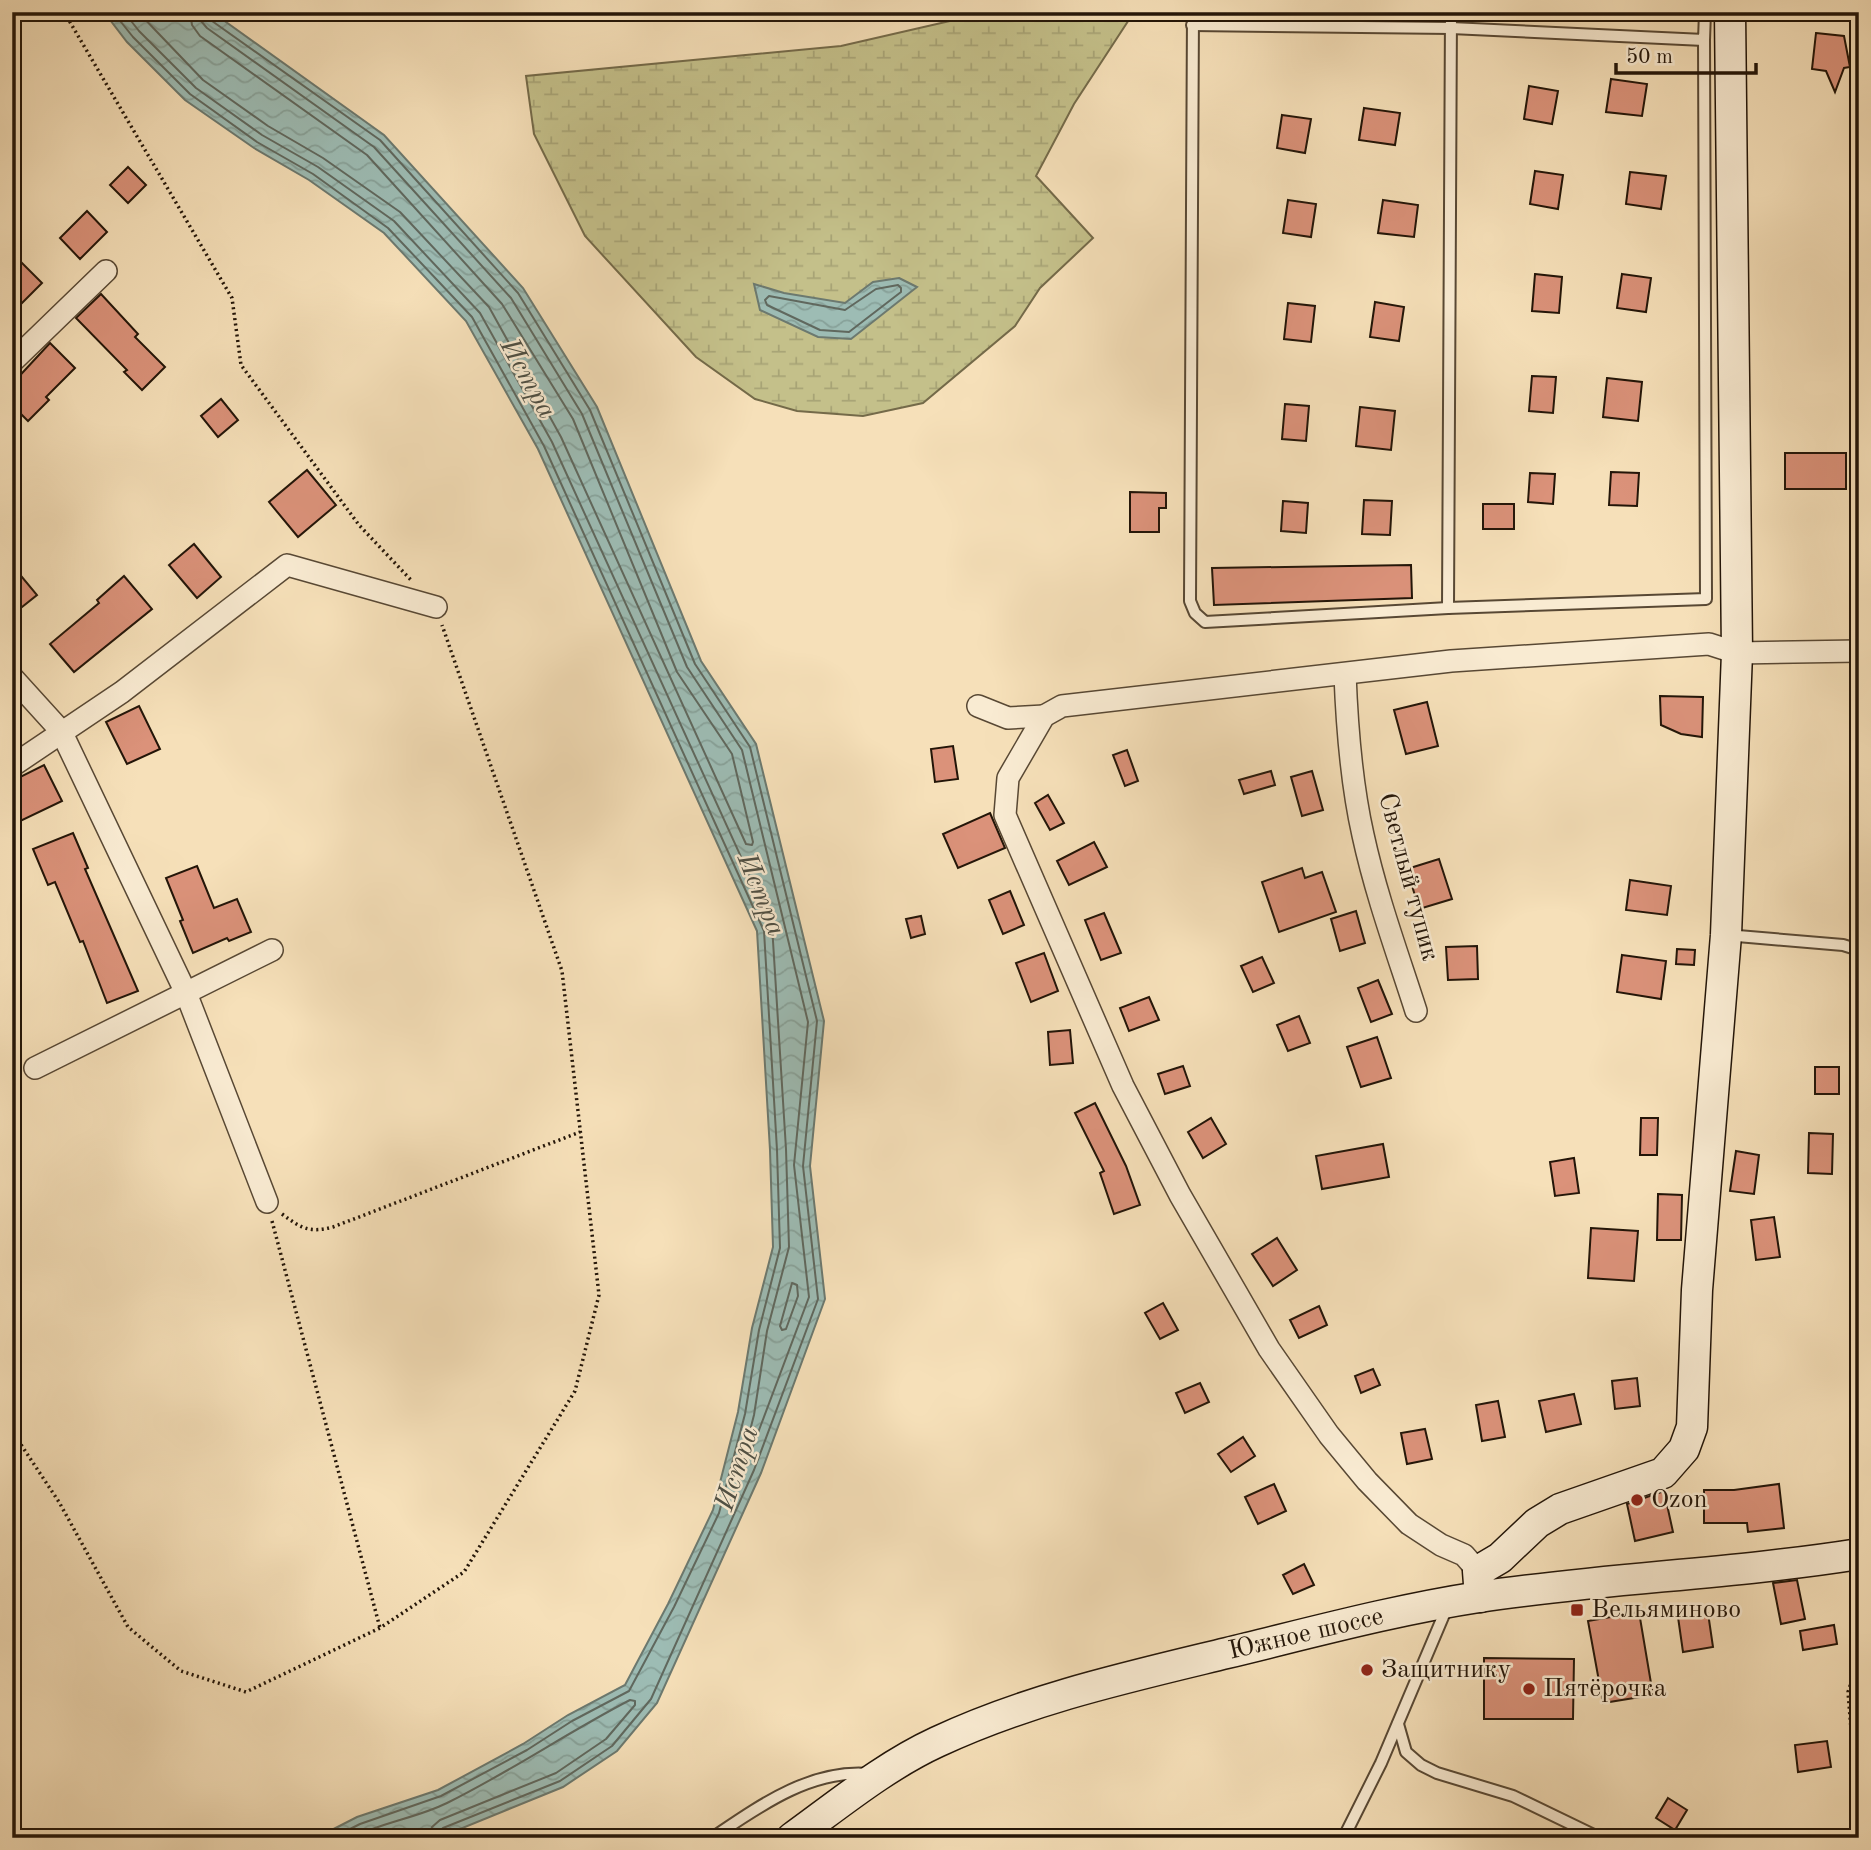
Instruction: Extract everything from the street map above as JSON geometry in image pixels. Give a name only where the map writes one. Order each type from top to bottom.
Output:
[{"type":"street","points":[[1044,716],[1008,778],[1005,815],[1123,1086],[1180,1195],[1269,1349],[1329,1435],[1367,1481],[1409,1524],[1441,1545],[1464,1555],[1479,1584],[1500,1558],[1537,1523],[1560,1509],[1663,1474],[1684,1449],[1692,1427],[1697,1290],[1726,935],[1737,653],[1730,12]]},
{"type":"street","points":[[12,362],[106,271]]},
{"type":"street","points":[[12,766],[122,692],[287,565],[436,607]]},
{"type":"street","points":[[978,706],[1008,718],[1044,716],[1062,706],[1451,661],[1709,644],[1737,653],[1859,651]]},
{"type":"street","name":"Светлый тупик","points":[[1345,674],[1348,734],[1362,832],[1379,897],[1416,1010]]},
{"type":"street","points":[[12,677],[61,731],[186,993],[267,1202]]},
{"type":"street","points":[[35,1068],[272,950]]},
{"type":"street","name":"Южное шоссе","points":[[792,1838],[879,1775],[935,1743],[1022,1708],[1120,1679],[1369,1618],[1449,1603],[1479,1584],[1790,1565],[1859,1554]]},
{"type":"lane","points":[[1193,12],[1189,601],[1195,613],[1205,622],[1448,608],[1706,599],[1705,12]]},
{"type":"lane","points":[[1448,608],[1451,12]]},
{"type":"lane","points":[[1192,25],[1451,28],[1704,40]]},
{"type":"lane","points":[[1726,935],[1843,945],[1859,950]]},
{"type":"lane","points":[[1346,1833],[1381,1763],[1449,1603]]},
{"type":"lane","points":[[1398,1724],[1406,1752],[1421,1765],[1437,1773],[1513,1796],[1600,1838]]},
{"type":"lane","points":[[1381,1763],[1406,1752]]},
{"type":"lane","points":[[712,1838],[761,1805],[801,1785],[850,1772],[879,1775]]},
{"type":"path","points":[[12,1431],[59,1502],[128,1627],[181,1671],[246,1692],[380,1629],[464,1572],[575,1391],[599,1294],[562,971],[436,607],[359,525],[241,365],[232,298],[64,12]]},
{"type":"path","points":[[267,1202],[295,1224],[316,1231],[334,1227],[580,1132]]},
{"type":"path","points":[[267,1202],[380,1629]]},
{"type":"path","points":[[1859,1659],[1847,1692],[1852,1778],[1859,1805]]},
{"type":"path","points":[[1849,1838],[1859,1828]]},
{"type":"green space","points":[[989,12],[1134,12],[1074,104],[1036,176],[1093,238],[1040,288],[1015,326],[923,403],[863,416],[797,411],[755,399],[696,357],[585,236],[534,134],[526,76],[841,46]]},
{"type":"water","name":"Истра","points":[[104,12],[212,12],[384,135],[523,288],[597,407],[701,661],[756,744],[824,1021],[810,1166],[825,1299],[761,1473],[657,1703],[617,1751],[563,1787],[438,1838],[316,1838],[357,1817],[438,1790],[625,1685],[713,1510],[738,1412],[752,1328],[773,1247],[757,931],[538,449],[466,321],[384,233],[309,180],[254,148],[185,100],[127,42]]},
{"type":"water","points":[[899,278],[917,287],[851,339],[818,337],[760,310],[754,284],[784,293],[845,303],[873,282]]},
{"type":"building","points":[[1816,33],[1844,36],[1850,67],[1844,68],[1835,92],[1826,71],[1812,69]]},
{"type":"building","points":[[1611,79],[1647,84],[1642,116],[1606,112]]},
{"type":"building","points":[[1529,86],[1558,91],[1552,124],[1524,119]]},
{"type":"building","points":[[1364,108],[1400,113],[1395,145],[1359,140]]},
{"type":"building","points":[[1282,115],[1311,119],[1305,153],[1277,148]]},
{"type":"building","points":[[128,167],[146,185],[128,203],[110,185]]},
{"type":"building","points":[[1535,171],[1563,175],[1558,209],[1530,204]]},
{"type":"building","points":[[1630,172],[1666,176],[1661,209],[1626,204]]},
{"type":"building","points":[[1288,200],[1316,204],[1311,237],[1283,233]]},
{"type":"building","points":[[1383,200],[1418,205],[1414,237],[1378,233]]},
{"type":"building","points":[[87,211],[107,232],[80,259],[60,238]]},
{"type":"building","points":[[12,253],[42,283],[12,313]]},
{"type":"building","points":[[1535,274],[1562,277],[1559,313],[1532,311]]},
{"type":"building","points":[[1622,274],[1651,278],[1646,312],[1617,308]]},
{"type":"building","points":[[101,294],[138,334],[135,337],[165,367],[142,390],[124,372],[127,370],[76,318]]},
{"type":"building","points":[[1375,302],[1404,307],[1399,341],[1370,337]]},
{"type":"building","points":[[1288,303],[1315,306],[1311,342],[1284,339]]},
{"type":"building","points":[[50,343],[75,368],[46,397],[49,400],[28,421],[12,405],[12,384]]},
{"type":"building","points":[[1532,376],[1556,377],[1553,413],[1529,411]]},
{"type":"building","points":[[1607,378],[1642,382],[1638,421],[1603,417]]},
{"type":"building","points":[[221,399],[238,420],[218,437],[201,416]]},
{"type":"building","points":[[1285,404],[1309,406],[1306,441],[1282,439]]},
{"type":"building","points":[[1360,407],[1395,411],[1391,450],[1356,446]]},
{"type":"building","points":[[1785,453],[1846,453],[1846,489],[1785,489]]},
{"type":"building","points":[[307,470],[336,505],[298,537],[269,502]]},
{"type":"building","points":[[1611,472],[1639,473],[1637,506],[1609,505]]},
{"type":"building","points":[[1530,473],[1555,474],[1553,504],[1528,502]]},
{"type":"building","points":[[1130,492],[1166,493],[1166,508],[1159,508],[1159,532],[1130,532]]},
{"type":"building","points":[[1364,500],[1392,501],[1390,535],[1362,534]]},
{"type":"building","points":[[1283,501],[1308,503],[1306,533],[1281,531]]},
{"type":"building","points":[[1483,504],[1514,504],[1514,529],[1483,529]]},
{"type":"building","points":[[194,544],[221,577],[197,598],[169,565]]},
{"type":"building","points":[[12,565],[37,595],[12,615]]},
{"type":"building","points":[[1411,565],[1412,598],[1214,605],[1212,568]]},
{"type":"building","points":[[124,576],[152,609],[74,672],[50,644],[99,603],[97,600]]},
{"type":"building","points":[[1660,696],[1703,697],[1702,737],[1681,734],[1661,725]]},
{"type":"building","points":[[1427,702],[1438,746],[1406,754],[1394,710]]},
{"type":"building","points":[[139,706],[160,749],[127,764],[106,722]]},
{"type":"building","points":[[953,746],[958,779],[935,782],[931,749]]},
{"type":"building","points":[[1127,750],[1138,781],[1125,786],[1113,755]]},
{"type":"building","points":[[44,765],[62,801],[12,825],[12,781]]},
{"type":"building","points":[[1271,771],[1275,785],[1244,794],[1239,780]]},
{"type":"building","points":[[1312,771],[1323,810],[1302,816],[1291,777]]},
{"type":"building","points":[[1048,795],[1064,823],[1050,830],[1035,803]]},
{"type":"building","points":[[990,813],[1005,848],[958,868],[943,834]]},
{"type":"building","points":[[73,833],[88,868],[85,869],[138,991],[107,1003],[83,941],[80,942],[55,882],[48,885],[33,849]]},
{"type":"building","points":[[1094,842],[1107,867],[1069,885],[1057,861]]},
{"type":"building","points":[[1439,859],[1452,899],[1419,909],[1407,869]]},
{"type":"building","points":[[197,866],[214,908],[237,899],[251,932],[229,941],[227,938],[193,953],[166,878]]},
{"type":"building","points":[[1302,868],[1305,878],[1322,872],[1336,912],[1279,932],[1262,882]]},
{"type":"building","points":[[1630,880],[1671,886],[1667,915],[1626,910]]},
{"type":"building","points":[[1010,891],[1024,925],[1003,934],[989,900]]},
{"type":"building","points":[[1356,911],[1365,943],[1340,951],[1331,919]]},
{"type":"building","points":[[1104,913],[1121,953],[1101,960],[1085,920]]},
{"type":"building","points":[[921,916],[925,934],[911,938],[906,919]]},
{"type":"building","points":[[1477,946],[1478,979],[1448,980],[1446,947]]},
{"type":"building","points":[[1677,949],[1695,950],[1694,965],[1676,964]]},
{"type":"building","points":[[1044,953],[1058,991],[1031,1002],[1016,963]]},
{"type":"building","points":[[1622,955],[1666,961],[1661,999],[1617,992]]},
{"type":"building","points":[[1262,957],[1274,983],[1253,992],[1241,966]]},
{"type":"building","points":[[1378,980],[1392,1014],[1371,1022],[1358,988]]},
{"type":"building","points":[[1149,997],[1159,1020],[1129,1031],[1120,1008]]},
{"type":"building","points":[[1299,1016],[1310,1043],[1288,1051],[1277,1025]]},
{"type":"building","points":[[1070,1030],[1073,1063],[1050,1065],[1048,1032]]},
{"type":"building","points":[[1377,1037],[1391,1078],[1361,1087],[1347,1047]]},
{"type":"building","points":[[1183,1066],[1190,1086],[1165,1094],[1158,1074]]},
{"type":"building","points":[[1815,1067],[1839,1067],[1839,1094],[1815,1094]]},
{"type":"building","points":[[1095,1103],[1126,1166],[1140,1205],[1114,1214],[1100,1173],[1104,1171],[1075,1113]]},
{"type":"building","points":[[1211,1118],[1226,1144],[1203,1158],[1188,1132]]},
{"type":"building","points":[[1641,1118],[1658,1118],[1657,1155],[1640,1155]]},
{"type":"building","points":[[1809,1133],[1833,1134],[1832,1174],[1808,1173]]},
{"type":"building","points":[[1383,1144],[1389,1177],[1322,1189],[1316,1156]]},
{"type":"building","points":[[1736,1151],[1759,1155],[1754,1194],[1730,1191]]},
{"type":"building","points":[[1574,1158],[1579,1193],[1555,1196],[1550,1162]]},
{"type":"building","points":[[1658,1194],[1682,1195],[1681,1240],[1657,1240]]},
{"type":"building","points":[[1774,1217],[1780,1257],[1756,1260],[1751,1220]]},
{"type":"building","points":[[1591,1228],[1638,1231],[1634,1281],[1588,1278]]},
{"type":"building","points":[[1277,1238],[1297,1270],[1273,1286],[1252,1254]]},
{"type":"building","points":[[1163,1303],[1178,1330],[1160,1339],[1145,1313]]},
{"type":"building","points":[[1319,1306],[1327,1325],[1299,1338],[1290,1320]]},
{"type":"building","points":[[1373,1369],[1380,1385],[1361,1393],[1355,1376]]},
{"type":"building","points":[[1637,1378],[1640,1406],[1615,1409],[1612,1381]]},
{"type":"building","points":[[1200,1383],[1209,1402],[1185,1413],[1176,1393]]},
{"type":"building","points":[[1574,1394],[1581,1424],[1546,1432],[1539,1401]]},
{"type":"building","points":[[1498,1401],[1505,1437],[1482,1441],[1476,1405]]},
{"type":"building","points":[[1425,1429],[1432,1459],[1407,1464],[1401,1433]]},
{"type":"building","points":[[1243,1437],[1255,1456],[1231,1472],[1218,1454]]},
{"type":"building","points":[[1274,1484],[1286,1511],[1258,1524],[1245,1497]]},
{"type":"building","points":[[1779,1484],[1784,1528],[1748,1532],[1747,1523],[1704,1523],[1704,1490],[1734,1490]]},
{"type":"building","points":[[1664,1491],[1673,1532],[1635,1541],[1627,1504]]},
{"type":"building","points":[[1304,1564],[1314,1585],[1293,1594],[1283,1575]]},
{"type":"building","points":[[1797,1580],[1805,1619],[1781,1624],[1773,1583]]},
{"type":"building","points":[[1639,1612],[1653,1695],[1603,1703],[1588,1621]]},
{"type":"building","points":[[1708,1613],[1713,1647],[1683,1652],[1678,1617]]},
{"type":"building","points":[[1834,1625],[1837,1644],[1803,1650],[1800,1631]]},
{"type":"building","name":"Пятёрочка","points":[[1484,1658],[1574,1659],[1573,1719],[1484,1719]]},
{"type":"building","points":[[1827,1741],[1831,1767],[1798,1772],[1795,1745]]},
{"type":"building","points":[[1668,1798],[1687,1810],[1675,1830],[1656,1818]]},
{"type":"place","name":"Ozon","points":[[1637,1500]]},
{"type":"place","name":"Вельяминово","points":[[1577,1610]]},
{"type":"place","name":"Защитнику","points":[[1367,1670]]},
{"type":"place","name":"Пятёрочка","points":[[1529,1689]]}]
